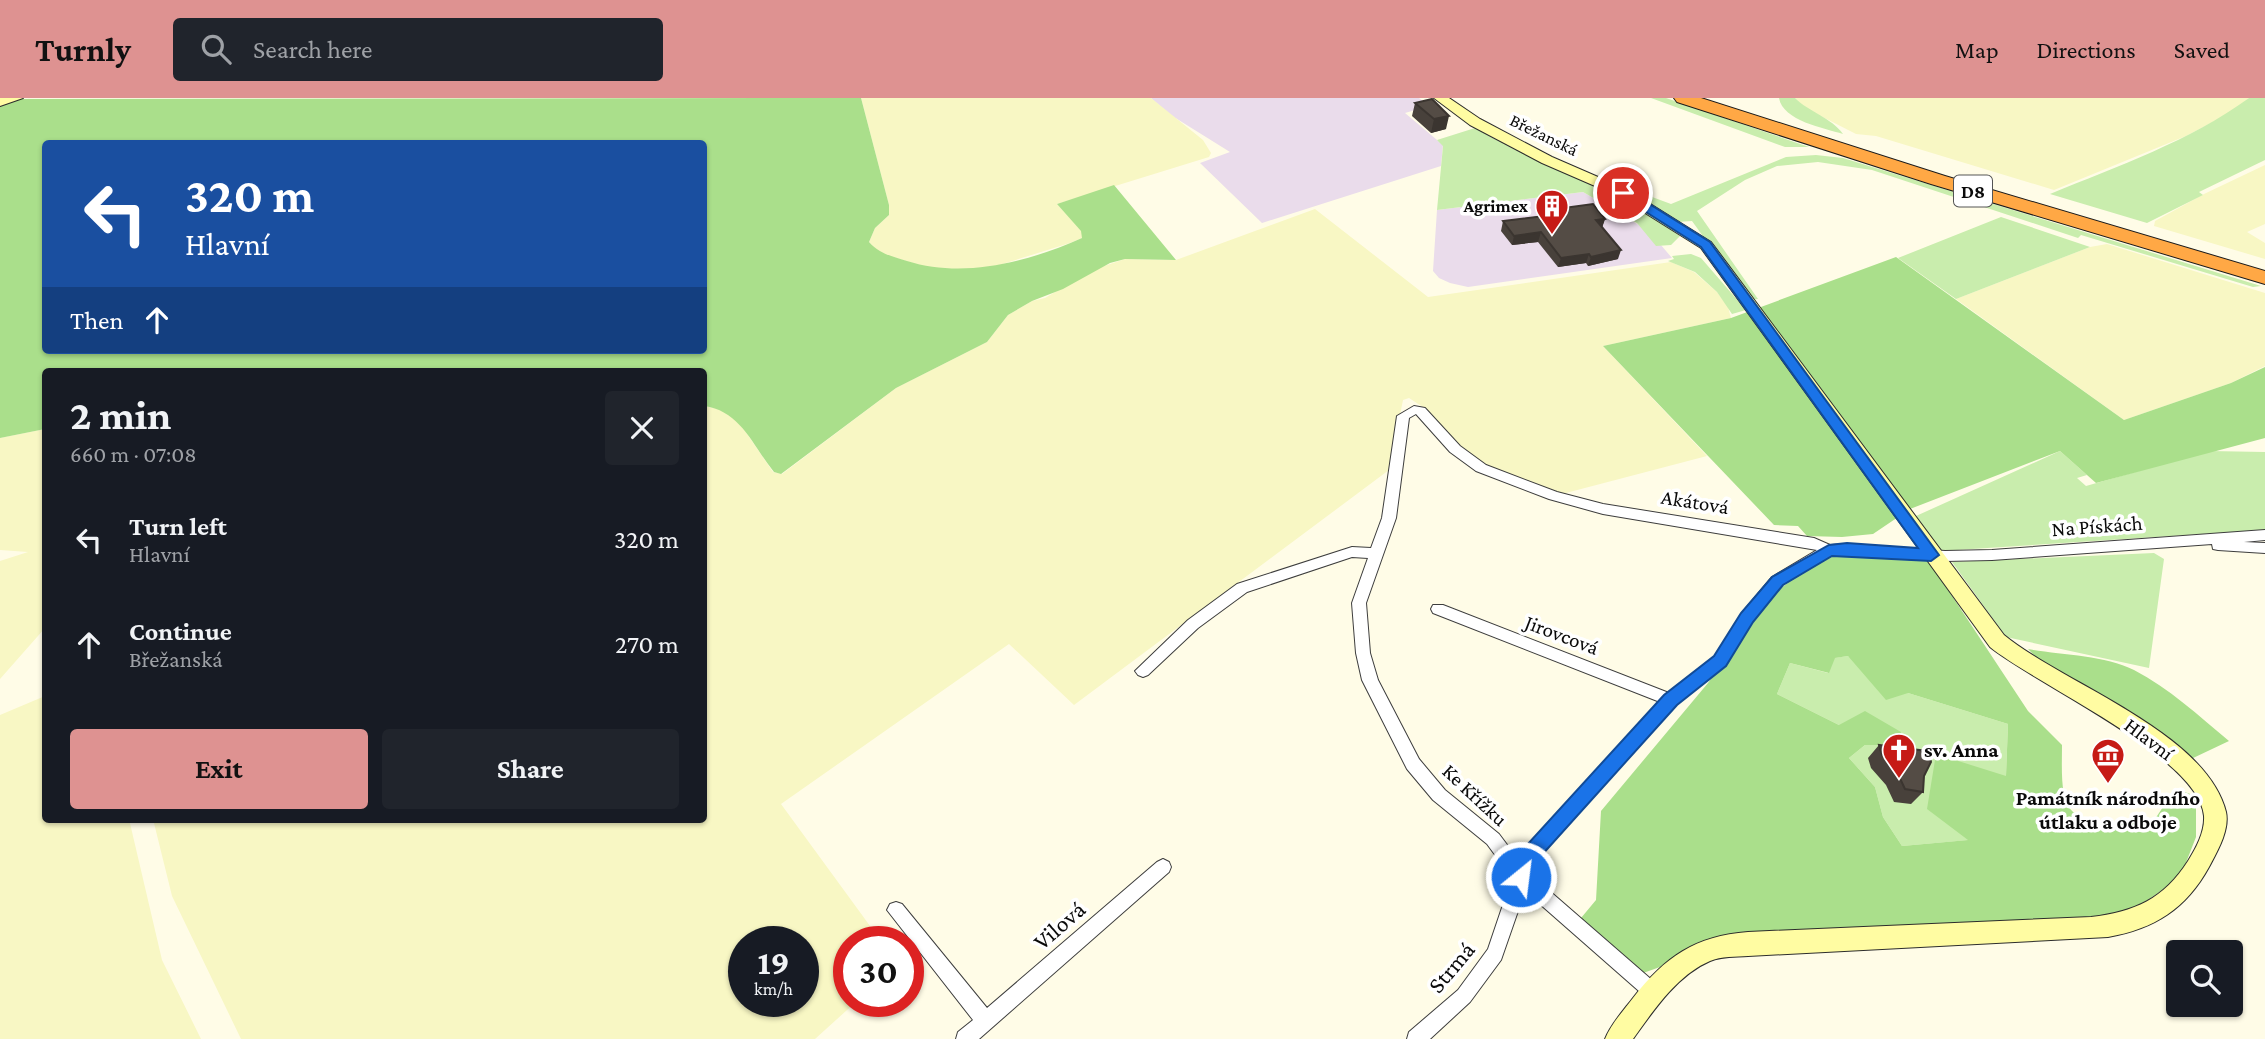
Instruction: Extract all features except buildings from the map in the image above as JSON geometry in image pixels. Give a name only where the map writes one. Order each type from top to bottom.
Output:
[{"type":"highway","name":"D8","points":[[1683,98],[1925,176],[2265,278]]},
{"type":"highway","name":"D8","points":[[1709,98],[1939,171],[2265,267]]},
{"type":"street","points":[[0,102],[17,98]]},
{"type":"street","name":"Břežanská","points":[[1440,98],[1475,122],[1547,160],[1623,193],[1706,245]]},
{"type":"street","name":"Hlavní","points":[[1618,1039],[1654,993],[1685,964],[1716,948],[1748,944],[2115,926],[2143,918],[2171,902],[2194,871],[2211,837],[2216,816],[2210,799],[2195,777],[2134,726],[2002,646],[1931,555],[1706,245]]},
{"type":"street","name":"Akátová","points":[[1382,538],[1391,505],[1403,416],[1414,410],[1424,413],[1455,449],[1481,468],[1554,496],[1603,509],[1814,543],[1829,550]]},
{"type":"street","name":"Na Pískách","points":[[1829,550],[1992,555],[2265,535]]},
{"type":"street","name":"Ke Křížku","points":[[1382,538],[1359,603],[1363,653],[1379,700],[1413,764],[1439,795],[1493,839],[1521,877],[1654,993]]},
{"type":"street","points":[[2200,540],[2218,545],[2265,548]]},
{"type":"street","name":"Strmá","points":[[1416,1039],[1464,996],[1495,954],[1521,877],[1522,864],[1671,700],[1720,661],[1747,617],[1777,581],[1829,550]]},
{"type":"street","points":[[1143,671],[1193,624],[1242,588],[1352,552],[1377,554]]},
{"type":"street","name":"Jirovcová","points":[[1438,609],[1671,700]]},
{"type":"street","name":"Vilová","points":[[965,1039],[1163,867]]},
{"type":"street","points":[[896,910],[986,1021]]},
{"type":"shaded area","points":[[1151,98],[1419,98],[1429,106],[1405,113],[1443,145],[1441,166],[1262,223],[1200,163],[1230,152],[1169,114]]},
{"type":"shaded area","points":[[1583,192],[1649,231],[1672,258],[1468,287],[1439,278],[1433,271],[1437,210]]},
{"type":"green space","points":[[861,98],[1151,98],[1203,140],[1211,153],[1209,157],[1057,204],[1082,231],[1082,238],[1070,243],[993,267],[959,270],[926,267],[879,253],[869,242],[875,228],[889,215],[889,205]]},
{"type":"green space","points":[[861,98],[889,205],[889,215],[875,228],[869,242],[882,252],[907,261],[951,268],[973,268],[1018,261],[1082,238],[1081,231],[1057,204],[1114,185],[1176,260],[1125,259],[1110,263],[1063,289],[1032,301],[1008,315],[987,342],[896,388],[781,474],[774,472],[737,422],[717,409],[707,407],[707,368],[42,368],[42,430],[0,438],[0,99]]},
{"type":"green space","points":[[1651,98],[1666,98],[1809,147],[1785,147]]},
{"type":"green space","points":[[1779,98],[1795,98],[1843,134],[1796,118],[1782,106]]},
{"type":"green space","points":[[1795,98],[2249,98],[2232,112],[2186,136],[2054,190],[1876,136],[1856,134],[1805,108]]},
{"type":"green space","points":[[2249,98],[2265,98],[2265,160],[2199,192],[2203,195],[2147,223],[2050,194],[2178,140]]},
{"type":"green space","points":[[1475,128],[1631,205],[1680,236],[1671,245],[1656,246],[1637,223],[1583,192],[1437,210],[1443,146],[1437,140]]},
{"type":"green space","points":[[1816,155],[1843,158],[2261,286],[2253,287],[2081,235],[2078,238],[1872,170],[1818,162],[1777,166],[1745,180],[1697,211],[1758,299],[1749,300],[1692,221],[1677,222],[1609,181],[1671,204],[1786,157]]},
{"type":"green space","points":[[2265,165],[2265,224],[2247,232],[2265,243],[2265,259],[2154,226],[2155,221],[2204,194]]},
{"type":"green space","points":[[1315,209],[1428,297],[1671,262],[1694,272],[1717,292],[1728,307],[1731,318],[1603,346],[1707,456],[1562,494],[1486,466],[1463,452],[1426,409],[1409,398],[1403,400],[1389,470],[1074,705],[1009,644],[781,804],[870,926],[833,926],[833,1017],[839,1017],[815,1039],[241,1039],[172,896],[154,823],[707,823],[707,407],[724,410],[739,422],[773,472],[782,474],[896,388],[987,342],[1008,315],[1032,301],[1045,298],[1092,270],[1125,259],[1176,260]]},
{"type":"green space","points":[[2001,217],[2090,247],[1956,299],[1898,258]]},
{"type":"green space","points":[[2107,244],[2265,293],[2265,366],[2231,383],[2124,420],[1956,299],[2090,247]]},
{"type":"green space","points":[[1691,254],[1701,258],[1746,310],[1732,314],[1717,292],[1695,272],[1668,261],[1674,259],[1672,256]]},
{"type":"green space","points":[[1896,257],[2124,420],[2231,383],[2265,367],[2265,438],[2096,483],[2060,451],[1910,509],[1873,534],[1807,536],[1798,526],[1774,525],[1603,346],[1731,318]]},
{"type":"green space","points":[[42,430],[42,631],[0,679],[0,561],[28,552],[0,550],[0,438]]},
{"type":"green space","points":[[2060,451],[2087,475],[2077,478],[2086,486],[2209,451],[2265,452],[2265,530],[1941,551],[1916,516]]},
{"type":"green space","points":[[1849,551],[1929,561],[2028,711],[2062,745],[2064,795],[2069,807],[2078,815],[2102,823],[2155,819],[2167,801],[2179,790],[2196,796],[2196,837],[2180,878],[2133,910],[2071,924],[1680,960],[1643,973],[1601,941],[1581,918],[1596,900],[1601,811],[1708,683],[1773,594],[1825,555]],"holes":[[[1848,656],[1886,700],[1908,693],[2008,724],[2006,776],[1936,754],[1927,809],[1968,840],[1902,846],[1883,817],[1875,787],[1849,758],[1865,745],[1896,745],[1901,732],[1865,711],[1839,725],[1777,694],[1790,663],[1829,673],[1835,658]]]},
{"type":"green space","points":[[2154,553],[2164,559],[2149,668],[2006,637],[1952,562]]},
{"type":"green space","points":[[2028,649],[2096,658],[2134,670],[2172,694],[2229,741],[2191,759],[2039,660]]},
{"type":"green space","points":[[1848,656],[1908,693],[2008,724],[2006,776],[1969,840],[1902,846],[1883,817],[1875,787],[1849,758],[1865,745],[1896,745],[1839,725],[1777,694],[1790,663],[1828,673],[1834,658]]},
{"type":"green space","points":[[42,697],[42,823],[130,823],[162,960],[201,1039],[0,1039],[0,715]]},
{"type":"place","name":"Agrimex","points":[[1552,236]]},
{"type":"place","name":"sv. Anna","points":[[1899,780]]},
{"type":"place","name":"Památník národního útlaku a odboje","points":[[2108,785]]},
{"type":"route","points":[[1521,877],[1522,864],[1671,700],[1720,661],[1747,617],[1777,581],[1829,550],[1931,555],[1706,245],[1623,193]]}]
